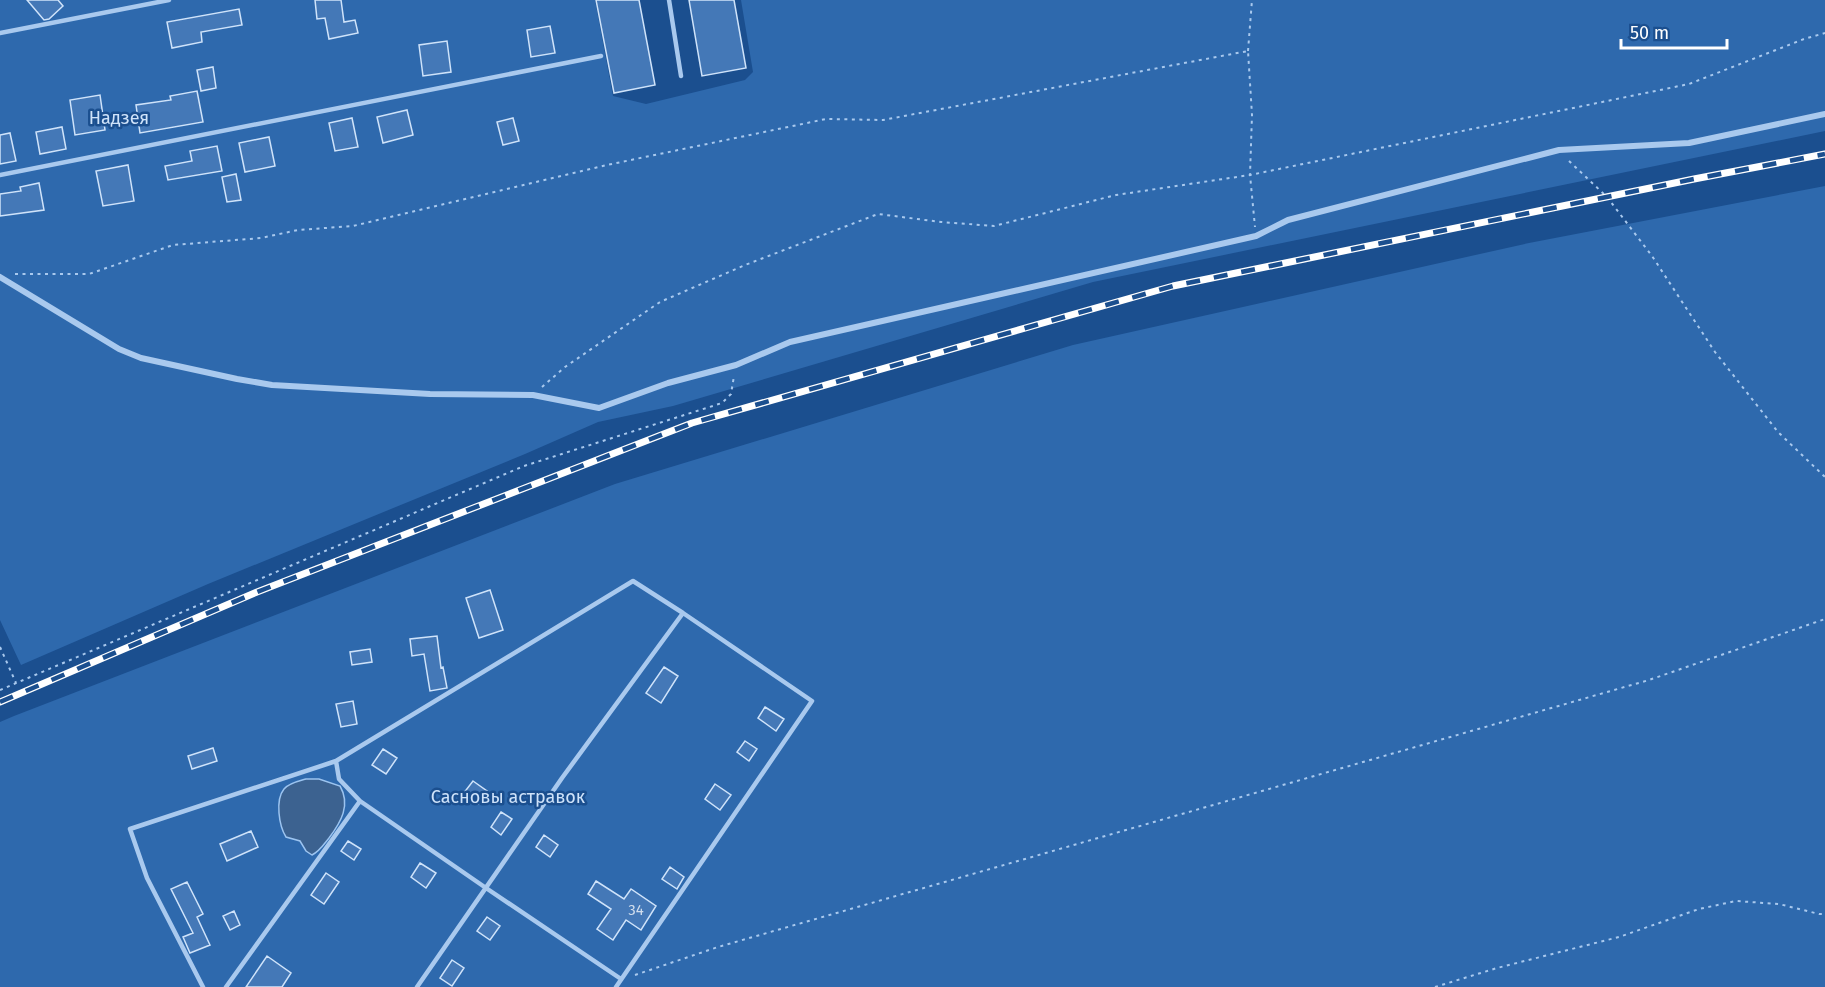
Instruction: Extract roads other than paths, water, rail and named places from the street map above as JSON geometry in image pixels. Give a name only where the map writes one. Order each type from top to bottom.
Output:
[{"type":"street","points":[[0,277],[119,349],[141,358],[237,379],[272,385],[430,394],[533,395],[599,408],[668,383],[736,365],[790,342],[1256,236],[1288,220],[1558,150],[1689,143],[1825,114]]},
{"type":"lane","points":[[0,33],[169,0]]},
{"type":"lane","points":[[669,0],[681,76]]},
{"type":"lane","points":[[0,175],[601,56]]},
{"type":"lane","points":[[203,987],[147,878],[130,829],[336,760],[633,581],[812,701],[616,987]]},
{"type":"lane","points":[[417,987],[562,778],[683,613]]},
{"type":"lane","points":[[336,760],[339,779],[360,801],[621,980]]},
{"type":"lane","points":[[226,987],[360,801]]},
{"type":"railway","points":[[0,702],[257,592],[692,423],[1173,286],[1825,154]]},
{"type":"park label","name":"Надзея","points":[[119,118]]},
{"type":"park label","name":"Сасновы астравок","points":[[508,797]]}]
